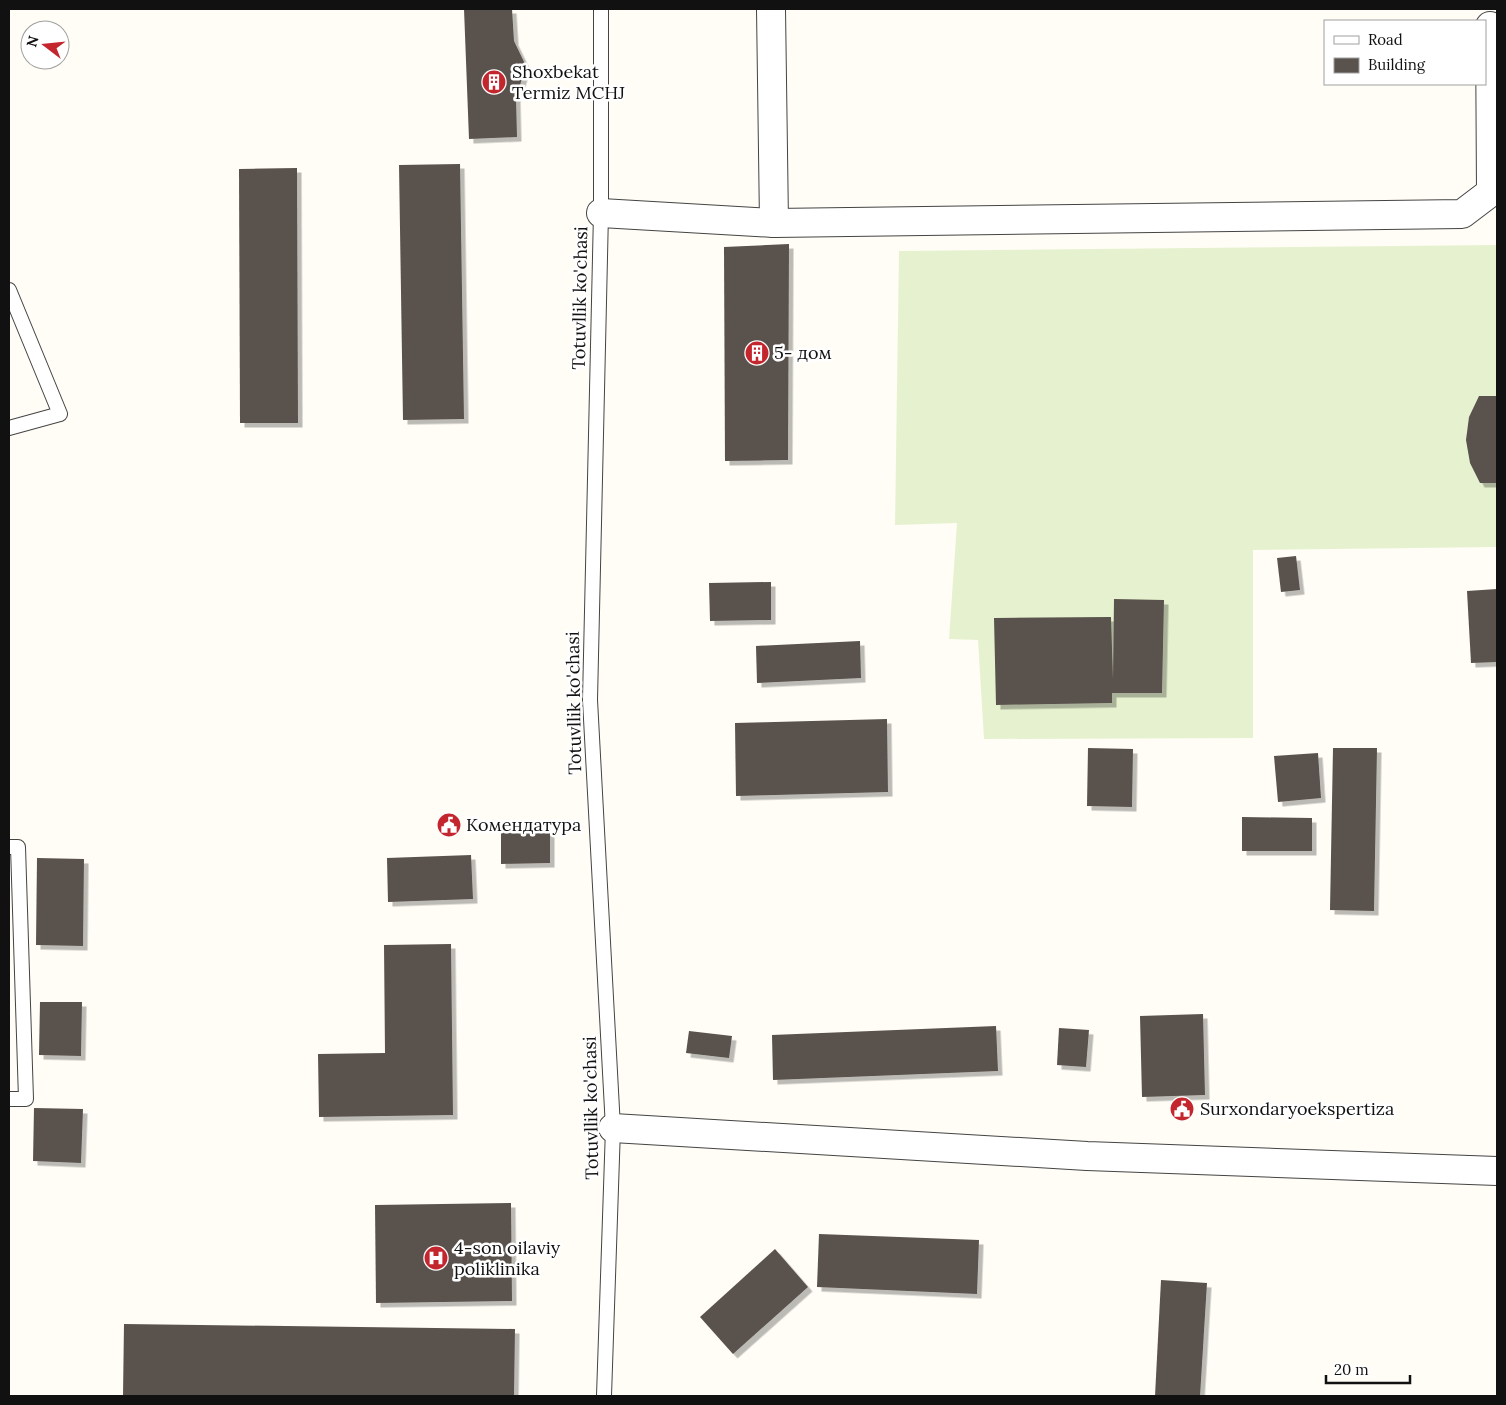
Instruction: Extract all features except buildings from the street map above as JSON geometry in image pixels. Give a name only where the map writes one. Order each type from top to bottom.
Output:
[{"type":"street","points":[[771,9],[774,223]]},
{"type":"street","points":[[601,213],[774,223],[1462,214],[1491,192],[1490,26]]},
{"type":"street","points":[[613,1128],[1087,1156],[1497,1171]]},
{"type":"lane","name":"Totuvllik ko'chasi","points":[[601,9],[601,213],[590,700],[613,1128],[604,1396]]},
{"type":"lane","points":[[9,290],[60,414],[9,428]]},
{"type":"lane","points":[[9,847],[18,847],[26,1099],[9,1099]]},
{"type":"green space","points":[[1497,245],[1497,547],[1253,550],[1253,738],[984,739],[978,640],[949,639],[957,523],[895,525],[899,251]]},
{"type":"place","name":"Shoxbekat Termiz MCHJ","points":[[494,82]]},
{"type":"place","name":"5- дом","points":[[757,353]]},
{"type":"place","name":"Комендатура","points":[[449,825]]},
{"type":"place","name":"Surxondaryoekspertiza","points":[[1182,1109]]},
{"type":"place","name":"4-son oilaviy poliklinika","points":[[436,1258]]}]
